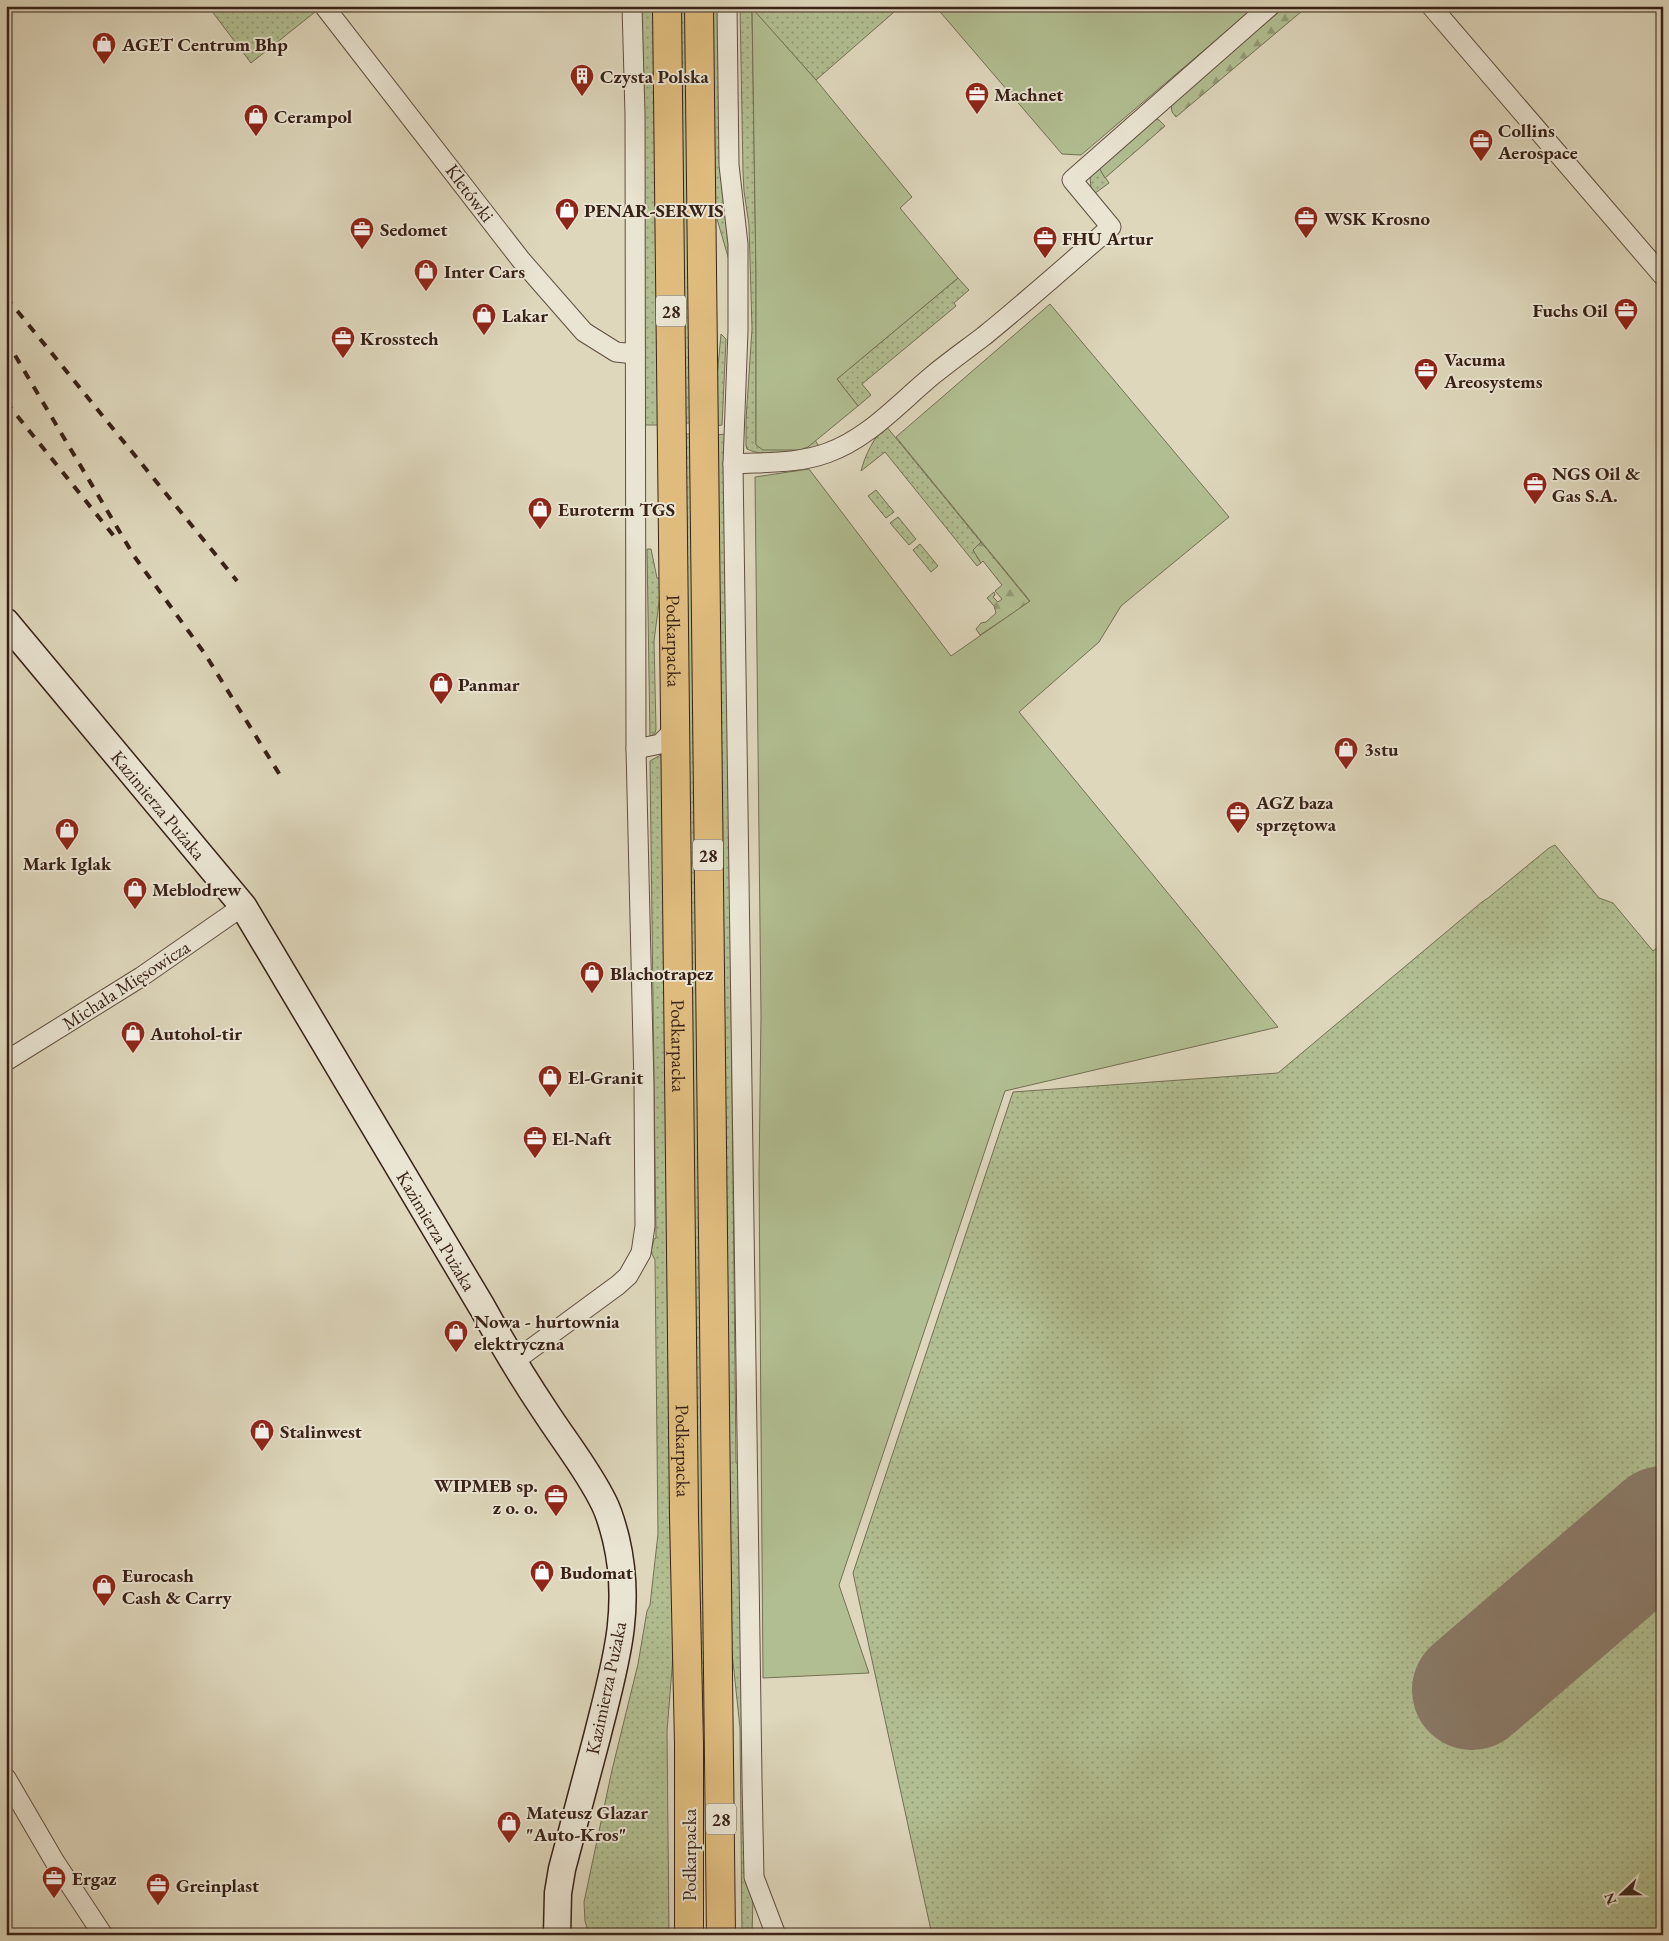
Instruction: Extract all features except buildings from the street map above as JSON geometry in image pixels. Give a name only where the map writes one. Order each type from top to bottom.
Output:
[{"type":"main road","name":"Podkarpacka","points":[[667,6],[684,1516],[689,1744],[689,1935]]},
{"type":"main road","name":"Podkarpacka","points":[[699,6],[722,1935]]},
{"type":"street","name":"Kletówki","points":[[324,6],[521,260],[584,332],[616,352],[635,354]]},
{"type":"street","points":[[513,1362],[628,1276],[641,1253],[645,1226],[636,749],[632,6]]},
{"type":"street","points":[[727,6],[729,165],[738,244],[733,464],[754,1877],[776,1935]]},
{"type":"street","points":[[733,464],[795,461],[812,458],[842,446],[881,422],[933,375],[984,336],[1111,227],[1072,180],[1270,6]]},
{"type":"street","points":[[1431,6],[1663,276]]},
{"type":"street","name":"Kazimierza Pużaka","points":[[6,622],[243,906],[478,1298],[513,1362],[541,1406],[581,1462],[597,1489],[613,1526],[623,1579],[621,1636],[609,1690],[562,1869],[558,1893],[561,1930]]},
{"type":"street","points":[[636,749],[660,744],[675,729]]},
{"type":"street","name":"Michała Mięsowicza","points":[[6,1061],[141,977],[243,906]]},
{"type":"street","points":[[6,1778],[55,1862],[104,1935]]},
{"type":"green space","points":[[208,6],[311,6],[315,12],[251,63]]},
{"type":"green space","points":[[641,6],[656,6],[660,425],[645,425]]},
{"type":"green space","points":[[678,6],[688,6],[692,423],[683,423]]},
{"type":"green space","points":[[710,6],[719,6],[729,238],[731,349],[729,260],[717,219],[714,215]]},
{"type":"green space","points":[[740,6],[901,6],[816,80],[752,9],[756,276],[756,444],[808,447],[815,440],[820,448],[803,452],[763,453],[747,449],[746,446],[752,329],[749,225],[743,172]]},
{"type":"green space","points":[[935,6],[1073,6],[1077,11],[1083,6],[1256,6],[1081,155],[1062,154]]},
{"type":"green space","points":[[1286,6],[1308,6],[1176,117],[1172,112],[1171,103]]},
{"type":"green space","points":[[752,8],[816,80],[912,197],[900,208],[958,278],[837,379],[858,406],[808,447],[799,450],[763,450],[756,445],[756,276]]},
{"type":"green space","points":[[1152,118],[1159,120],[1165,126],[1105,178],[1098,166]]},
{"type":"green space","points":[[1098,166],[1109,183],[1094,194],[1091,189],[1090,176]]},
{"type":"green space","points":[[958,278],[969,290],[954,303],[956,306],[862,384],[871,395],[858,406],[837,379]]},
{"type":"green space","points":[[1050,304],[1229,517],[1121,606],[1099,642],[1019,712],[1278,1027],[1005,1091],[839,1585],[869,1673],[763,1678],[759,1174],[761,1016],[755,477],[809,469],[951,656],[1030,601],[896,437]]},
{"type":"green space","points":[[721,334],[726,339],[722,425],[715,426],[716,387]]},
{"type":"green space","points":[[886,426],[981,542],[973,550],[981,563],[977,566],[885,452],[861,471],[871,447]]},
{"type":"green space","points":[[683,434],[693,434],[705,1740],[696,1613]]},
{"type":"green space","points":[[725,434],[736,1463],[738,1463],[741,1633],[753,1899],[752,1935],[742,1935],[740,1728],[729,1624],[716,435]]},
{"type":"green space","points":[[876,490],[894,512],[886,518],[868,496]]},
{"type":"green space","points":[[898,517],[916,539],[909,545],[890,523]]},
{"type":"green space","points":[[981,542],[1030,602],[980,635],[976,629],[981,623],[986,622],[996,613],[994,606],[987,598],[994,592],[995,595],[993,597],[998,602],[1002,599],[995,591],[1002,585],[983,561],[981,563],[973,550]]},
{"type":"green space","points":[[920,544],[938,566],[931,572],[913,550]]},
{"type":"green space","points":[[647,549],[651,549],[657,578],[662,579],[654,641],[656,729],[655,733],[650,737]]},
{"type":"green space","points":[[664,753],[675,1632],[667,1731],[669,1935],[589,1935],[585,1921],[584,1902],[612,1770],[638,1664],[647,1611],[650,1605],[658,1534],[655,1260],[651,1252],[654,1239],[656,1238],[650,761]]},
{"type":"green space","points":[[1555,845],[1599,898],[1613,903],[1653,951],[1663,943],[1663,1935],[932,1935],[853,1573],[1013,1092],[1278,1073],[1482,902]]},
{"type":"runway","points":[[1472,1690],[1663,1526]]},
{"type":"railway","points":[[6,297],[237,581]]},
{"type":"railway","points":[[6,340],[134,556],[205,654],[283,780]]},
{"type":"railway","points":[[6,402],[118,541]]},
{"type":"place","name":"AGET Centrum Bhp","points":[[104,65]]},
{"type":"place","name":"Czysta Polska","points":[[582,97]]},
{"type":"place","name":"Machnet","points":[[977,115]]},
{"type":"place","name":"Cerampol","points":[[256,137]]},
{"type":"place","name":"Collins Aerospace","points":[[1481,162]]},
{"type":"place","name":"PENAR-SERWIS","points":[[567,231]]},
{"type":"place","name":"WSK Krosno","points":[[1306,239]]},
{"type":"place","name":"Sedomet","points":[[362,250]]},
{"type":"place","name":"FHU Artur","points":[[1045,259]]},
{"type":"place","name":"Inter Cars","points":[[426,292]]},
{"type":"place","name":"Fuchs Oil","points":[[1626,331]]},
{"type":"place","name":"Lakar","points":[[484,336]]},
{"type":"place","name":"Krosstech","points":[[343,359]]},
{"type":"place","name":"Vacuma Areosystems","points":[[1426,391]]},
{"type":"place","name":"NGS Oil & Gas S.A.","points":[[1535,505]]},
{"type":"place","name":"Euroterm TGS","points":[[540,530]]},
{"type":"place","name":"Panmar","points":[[441,705]]},
{"type":"place","name":"3stu","points":[[1346,770]]},
{"type":"place","name":"AGZ baza sprzętowa","points":[[1238,834]]},
{"type":"place","name":"Mark Iglak","points":[[67,851]]},
{"type":"place","name":"Meblodrew","points":[[135,910]]},
{"type":"place","name":"Blachotrapez","points":[[592,994]]},
{"type":"place","name":"Autohol-tir","points":[[133,1054]]},
{"type":"place","name":"El-Granit","points":[[550,1098]]},
{"type":"place","name":"El-Naft","points":[[535,1159]]},
{"type":"place","name":"Nowa - hurtownia elektryczna","points":[[456,1353]]},
{"type":"place","name":"Stalinwest","points":[[262,1452]]},
{"type":"place","name":"WIPMEB sp. z o. o.","points":[[556,1517]]},
{"type":"place","name":"Budomat","points":[[542,1593]]},
{"type":"place","name":"Eurocash Cash & Carry","points":[[104,1607]]},
{"type":"place","name":"Mateusz Glazar \"Auto-Kros\"","points":[[509,1844]]},
{"type":"place","name":"Ergaz","points":[[54,1899]]},
{"type":"place","name":"Greinplast","points":[[158,1906]]}]
